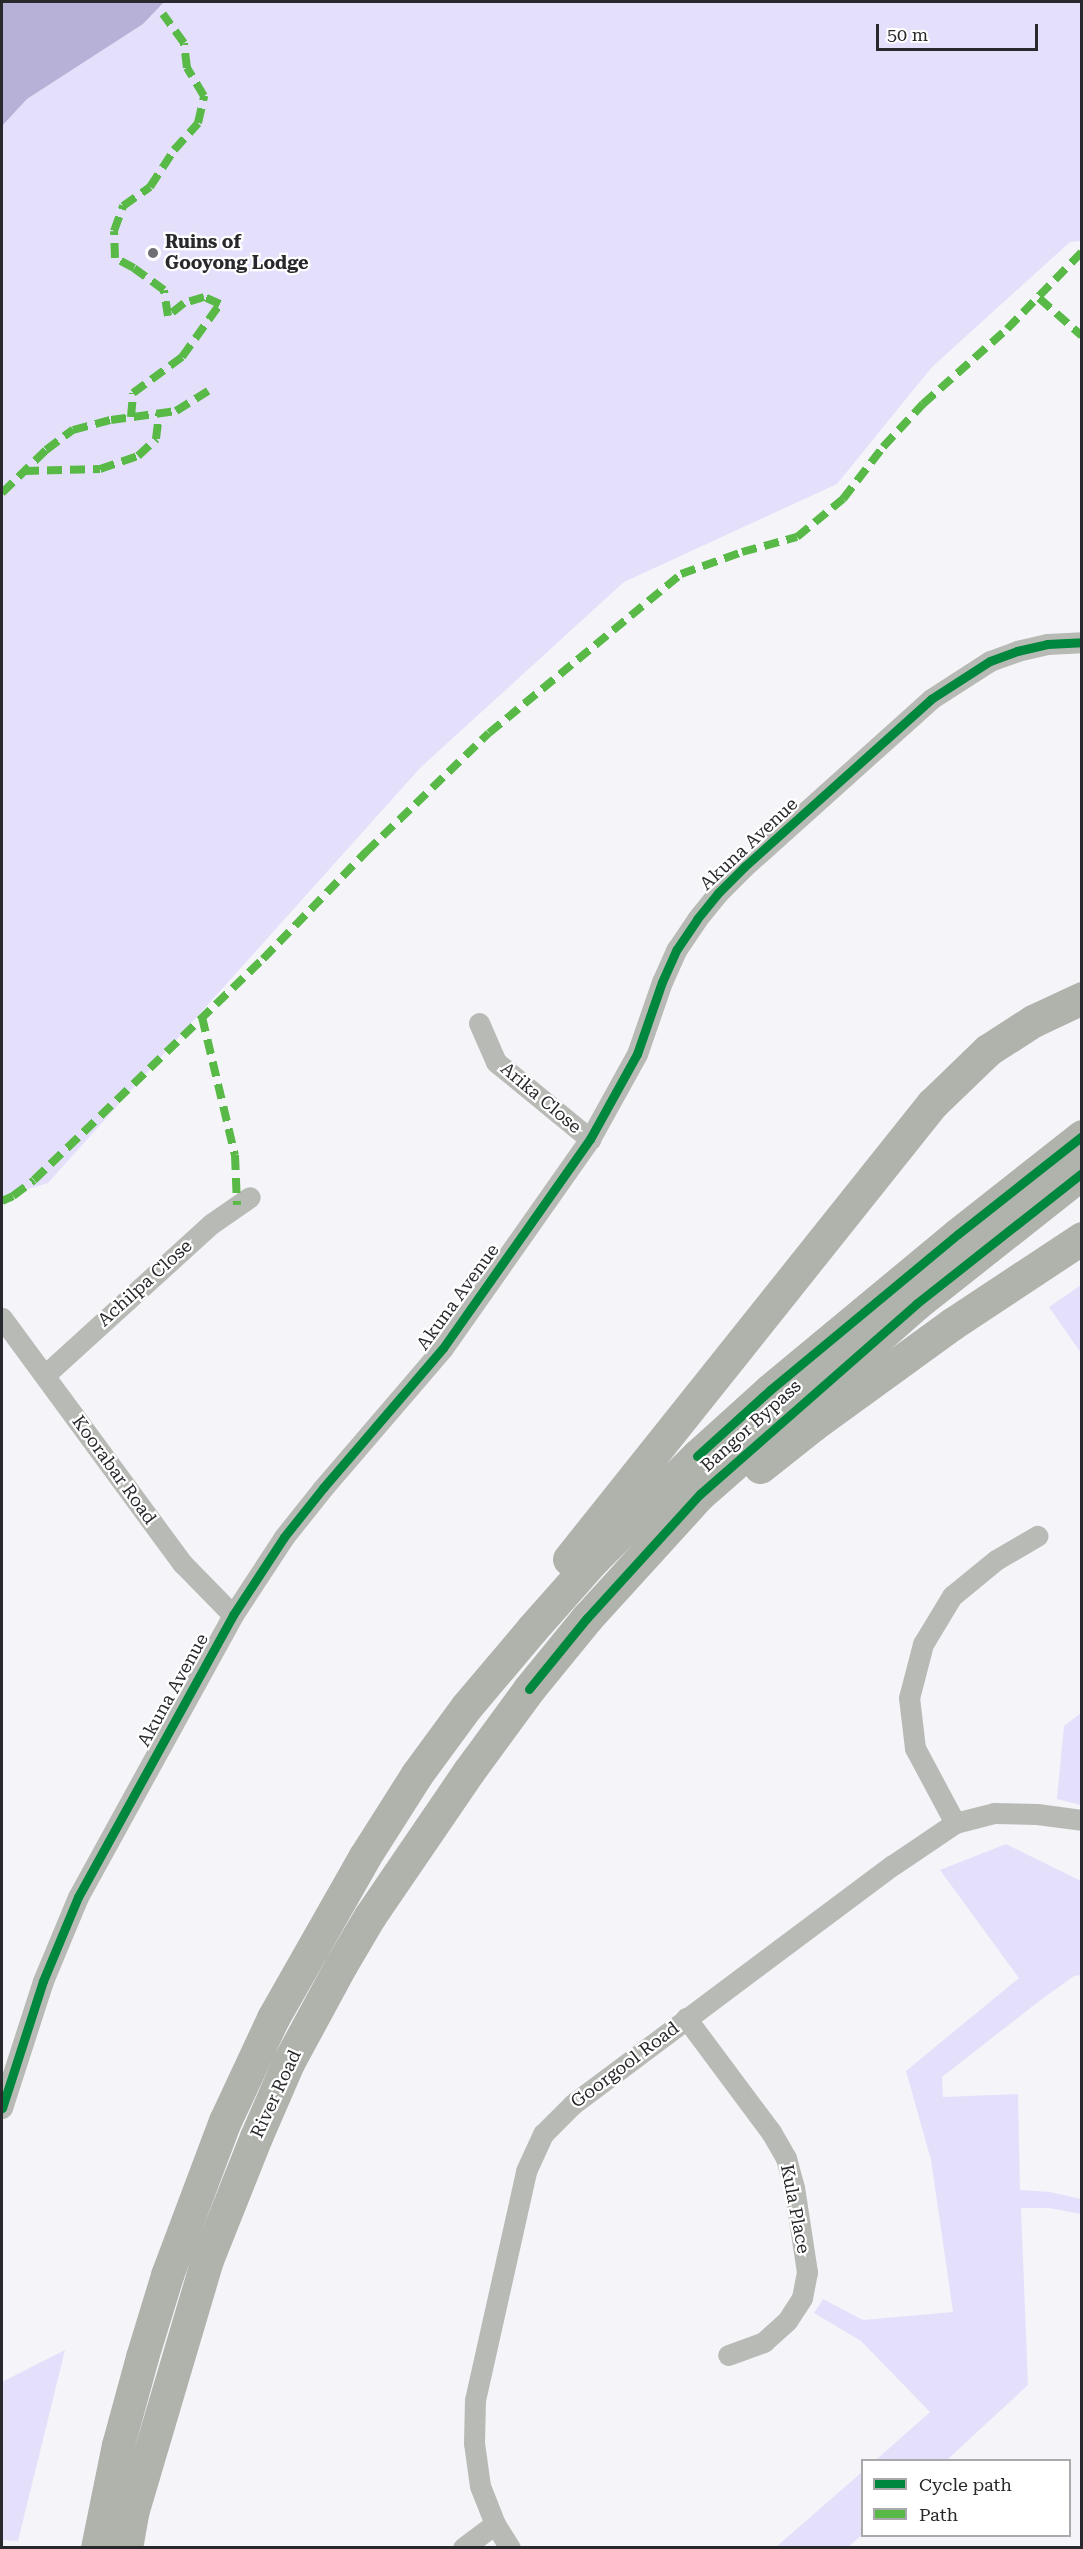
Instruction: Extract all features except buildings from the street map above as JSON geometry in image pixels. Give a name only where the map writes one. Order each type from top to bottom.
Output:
[{"type":"main road","points":[[467,1706],[525,1613],[932,1104],[988,1050],[1033,1021],[1082,998]]},
{"type":"main road","name":"Bangor Bypass","points":[[467,1706],[594,1559],[697,1456],[779,1383],[958,1234],[1082,1136]]},
{"type":"main road","name":"Bangor Bypass","points":[[529,1689],[594,1610],[700,1494],[916,1304],[1082,1173]]},
{"type":"main road","points":[[529,1689],[670,1549],[765,1463],[952,1324],[1082,1238]]},
{"type":"main road","name":"River Road","points":[[126,2547],[132,2513],[207,2260],[288,2063],[370,1917],[469,1771],[529,1689]]},
{"type":"main road","name":"River Road","points":[[97,2547],[118,2445],[142,2357],[167,2275],[225,2121],[273,2018],[365,1856],[417,1774],[467,1706]]},
{"type":"street","name":"Akuna Avenue","points":[[2,2108],[5,2085],[43,1981],[78,1897],[233,1615],[261,1569],[316,1496],[443,1348],[590,1139],[637,1054],[662,982],[677,949],[717,893],[931,699],[960,678],[990,661],[1017,651],[1047,644],[1082,642]]},
{"type":"street","name":"Arika Close","points":[[479,1023],[496,1062],[590,1139]]},
{"type":"street","name":"Achilpa Close","points":[[45,1375],[210,1224],[250,1197]]},
{"type":"street","name":"Koorabar Road","points":[[2,1318],[183,1564],[233,1615]]},
{"type":"street","points":[[955,1823],[915,1748],[909,1698],[923,1644],[952,1596],[996,1560],[1038,1536]]},
{"type":"street","name":"Goorgool Road","points":[[510,2547],[495,2524],[480,2486],[474,2442],[476,2400],[526,2171],[543,2134],[573,2104],[686,2018],[893,1865],[955,1823],[994,1813],[1037,1814],[1082,1820]]},
{"type":"street","name":"Kula Place","points":[[686,2018],[771,2132],[786,2158],[794,2187],[807,2272],[802,2298],[787,2321],[764,2342],[728,2355]]},
{"type":"street","points":[[463,2547],[495,2524]]},
{"type":"shaded area","points":[[2,2],[164,2],[143,24],[27,99],[2,126]]},
{"type":"shaded area","points":[[164,2],[1081,2],[1081,241],[1070,242],[932,367],[837,484],[624,582],[421,767],[48,1183],[2,1197],[2,126],[27,99],[143,24]]},
{"type":"shaded area","points":[[1081,1285],[1081,1353],[1049,1307]]},
{"type":"shaded area","points":[[1081,1713],[1081,1805],[1057,1799],[1064,1726]]},
{"type":"shaded area","points":[[1006,1844],[1081,1881],[1081,1975],[1074,1976],[1038,2002],[942,2077],[943,2097],[1018,2094],[1020,2190],[1050,2192],[1081,2199],[1081,2214],[1049,2208],[1021,2208],[1028,2385],[948,2459],[877,2459],[930,2412],[861,2341],[814,2313],[823,2299],[863,2320],[953,2312],[931,2160],[906,2071],[1019,1978],[940,1870]]},
{"type":"shaded area","points":[[65,2350],[18,2541],[2,2540],[2,2382]]},
{"type":"shaded area","points":[[861,2473],[861,2536],[848,2547],[776,2547]]},
{"type":"marked path","points":[[131,417],[133,393],[182,357],[220,304],[204,297],[184,303],[168,316],[164,290],[134,268],[115,258],[114,231],[123,206],[150,187],[174,150],[198,123],[204,96],[187,68],[184,43],[163,14]]},
{"type":"marked path","points":[[2,1201],[13,1196],[34,1180],[263,959],[366,852],[489,733],[681,574],[742,552],[797,537],[843,499],[883,447],[923,404],[1007,329],[1082,252]]},
{"type":"marked path","points":[[1039,298],[1082,336]]},
{"type":"marked path","points":[[2,493],[46,450],[73,430],[111,420],[176,411],[208,391]]},
{"type":"marked path","points":[[24,471],[100,469],[138,456],[156,439],[159,413]]},
{"type":"marked path","points":[[202,1017],[235,1155],[237,1205]]},
{"type":"cycle path","points":[[2,2108],[43,1981],[78,1897],[233,1615],[284,1537],[443,1348],[590,1139],[637,1054],[662,982],[677,949],[697,919],[718,893],[744,867],[931,699],[990,661],[1017,651],[1047,644],[1082,642]]},
{"type":"cycle path","points":[[697,1456],[770,1390],[958,1234],[1082,1136]]},
{"type":"cycle path","points":[[529,1689],[587,1618],[700,1494],[916,1304],[1082,1173]]},
{"type":"place","name":"Ruins of Gooyong Lodge","points":[[153,253]]}]
